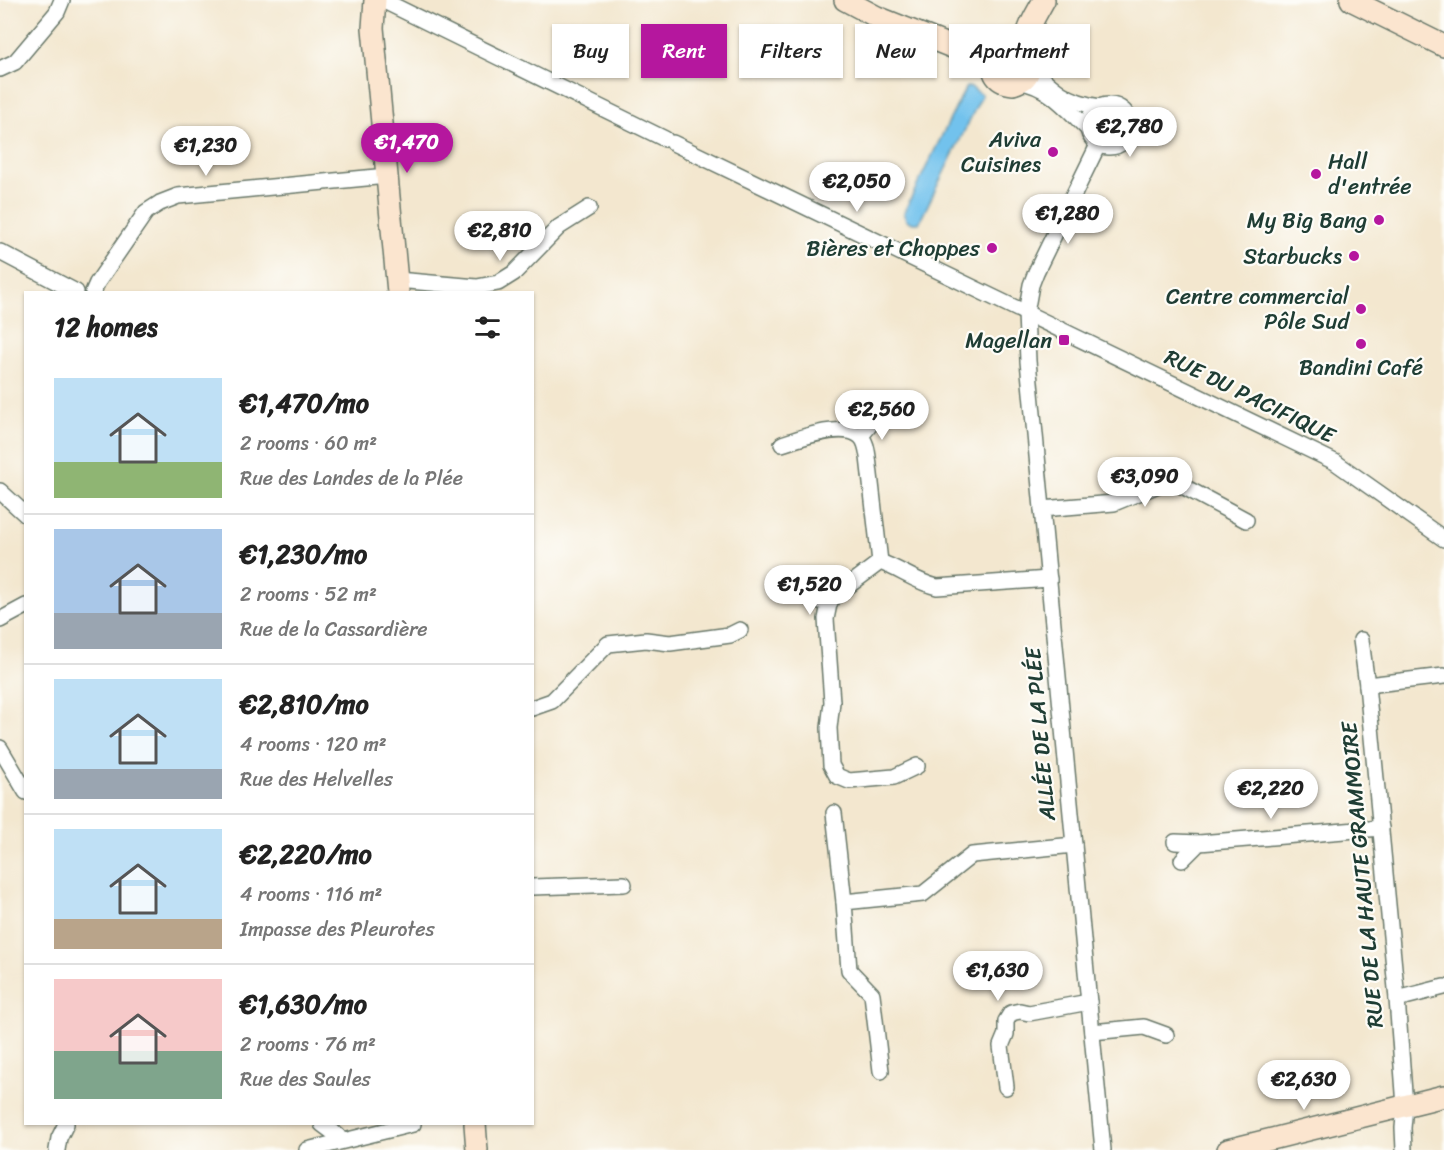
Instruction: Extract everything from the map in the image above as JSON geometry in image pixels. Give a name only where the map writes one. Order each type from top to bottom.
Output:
[{"type":"street","points":[[0,69],[15,62],[57,12],[62,0]]},
{"type":"street","points":[[375,0],[373,28],[398,286],[477,286],[498,283],[514,273],[559,227],[589,207]]},
{"type":"street","name":"RUE DU PACIFIQUE","points":[[382,0],[1335,462],[1444,539]]},
{"type":"street","points":[[845,0],[877,17],[949,46]]},
{"type":"street","points":[[1037,24],[1044,0]]},
{"type":"street","points":[[1351,0],[1444,46]]},
{"type":"street","points":[[997,78],[1014,84],[1017,78]]},
{"type":"street","points":[[1034,78],[1039,88],[1052,96],[1088,129]]},
{"type":"street","points":[[1043,78],[1071,100],[1121,108],[1131,123],[1127,138],[1121,144],[1106,147],[1098,145],[1091,138],[1088,129],[1090,116],[1100,106]]},
{"type":"street","name":"ALLÉE DE LA PLÉE","points":[[1098,145],[1036,272],[1026,313],[1028,361],[1103,1150]]},
{"type":"street","points":[[93,291],[146,212],[160,203],[178,196],[387,176]]},
{"type":"street","points":[[0,252],[74,291]]},
{"type":"street","points":[[861,436],[880,411]]},
{"type":"street","points":[[782,444],[816,433],[850,431],[861,436],[868,457],[880,562]]},
{"type":"street","points":[[1042,509],[1114,503],[1163,483],[1175,482],[1246,520]]},
{"type":"street","points":[[0,491],[24,513]]},
{"type":"street","points":[[880,562],[896,567],[923,584],[937,587],[1049,579]]},
{"type":"street","points":[[880,562],[836,594],[829,604],[826,619],[832,702],[829,729],[831,765],[837,776],[849,781],[894,777],[917,766]]},
{"type":"street","points":[[799,594],[829,604]]},
{"type":"street","points":[[0,620],[24,607]]},
{"type":"street","points":[[534,707],[552,701],[608,644],[646,640],[670,643],[730,635],[740,630]]},
{"type":"street","name":"RUE DE LA HAUTE GRAMMOIRE","points":[[1361,640],[1398,999],[1405,1106],[1404,1150]]},
{"type":"street","points":[[1367,685],[1444,676]]},
{"type":"street","points":[[0,748],[24,789]]},
{"type":"street","points":[[834,813],[849,970],[872,994],[881,1071]]},
{"type":"street","points":[[1175,842],[1199,843],[1381,828]]},
{"type":"street","points":[[1182,860],[1199,843]]},
{"type":"street","points":[[844,902],[923,894],[972,855],[1074,845]]},
{"type":"street","points":[[534,887],[624,884]]},
{"type":"street","points":[[1398,999],[1444,987]]},
{"type":"street","points":[[1006,1087],[1001,1046],[1006,1034],[1006,1021],[1011,1013],[1020,1011],[1029,1013],[1089,1002]]},
{"type":"street","points":[[1092,1032],[1144,1028],[1166,1035]]},
{"type":"street","points":[[1228,1150],[1444,1096]]},
{"type":"street","points":[[57,1150],[59,1138],[66,1125]]},
{"type":"street","points":[[323,1125],[341,1141]]},
{"type":"street","points":[[307,1150],[341,1141],[360,1143],[410,1125]]},
{"type":"street","points":[[475,1125],[477,1150]]},
{"type":"water","points":[[966,87],[971,87],[982,95],[919,223],[913,223],[906,220],[904,212]]},
{"type":"place","name":"Aviva Cuisines","points":[[1053,152]]},
{"type":"place","name":"Hall d'entrée","points":[[1316,174]]},
{"type":"place","name":"My Big Bang","points":[[1379,220]]},
{"type":"place","name":"Bières et Choppes","points":[[992,248]]},
{"type":"place","name":"Starbucks","points":[[1354,256]]},
{"type":"place","name":"Centre commercial Pôle Sud","points":[[1361,309]]},
{"type":"place","name":"Magellan","points":[[1064,340]]},
{"type":"place","name":"Bandini Café","points":[[1361,344]]}]
